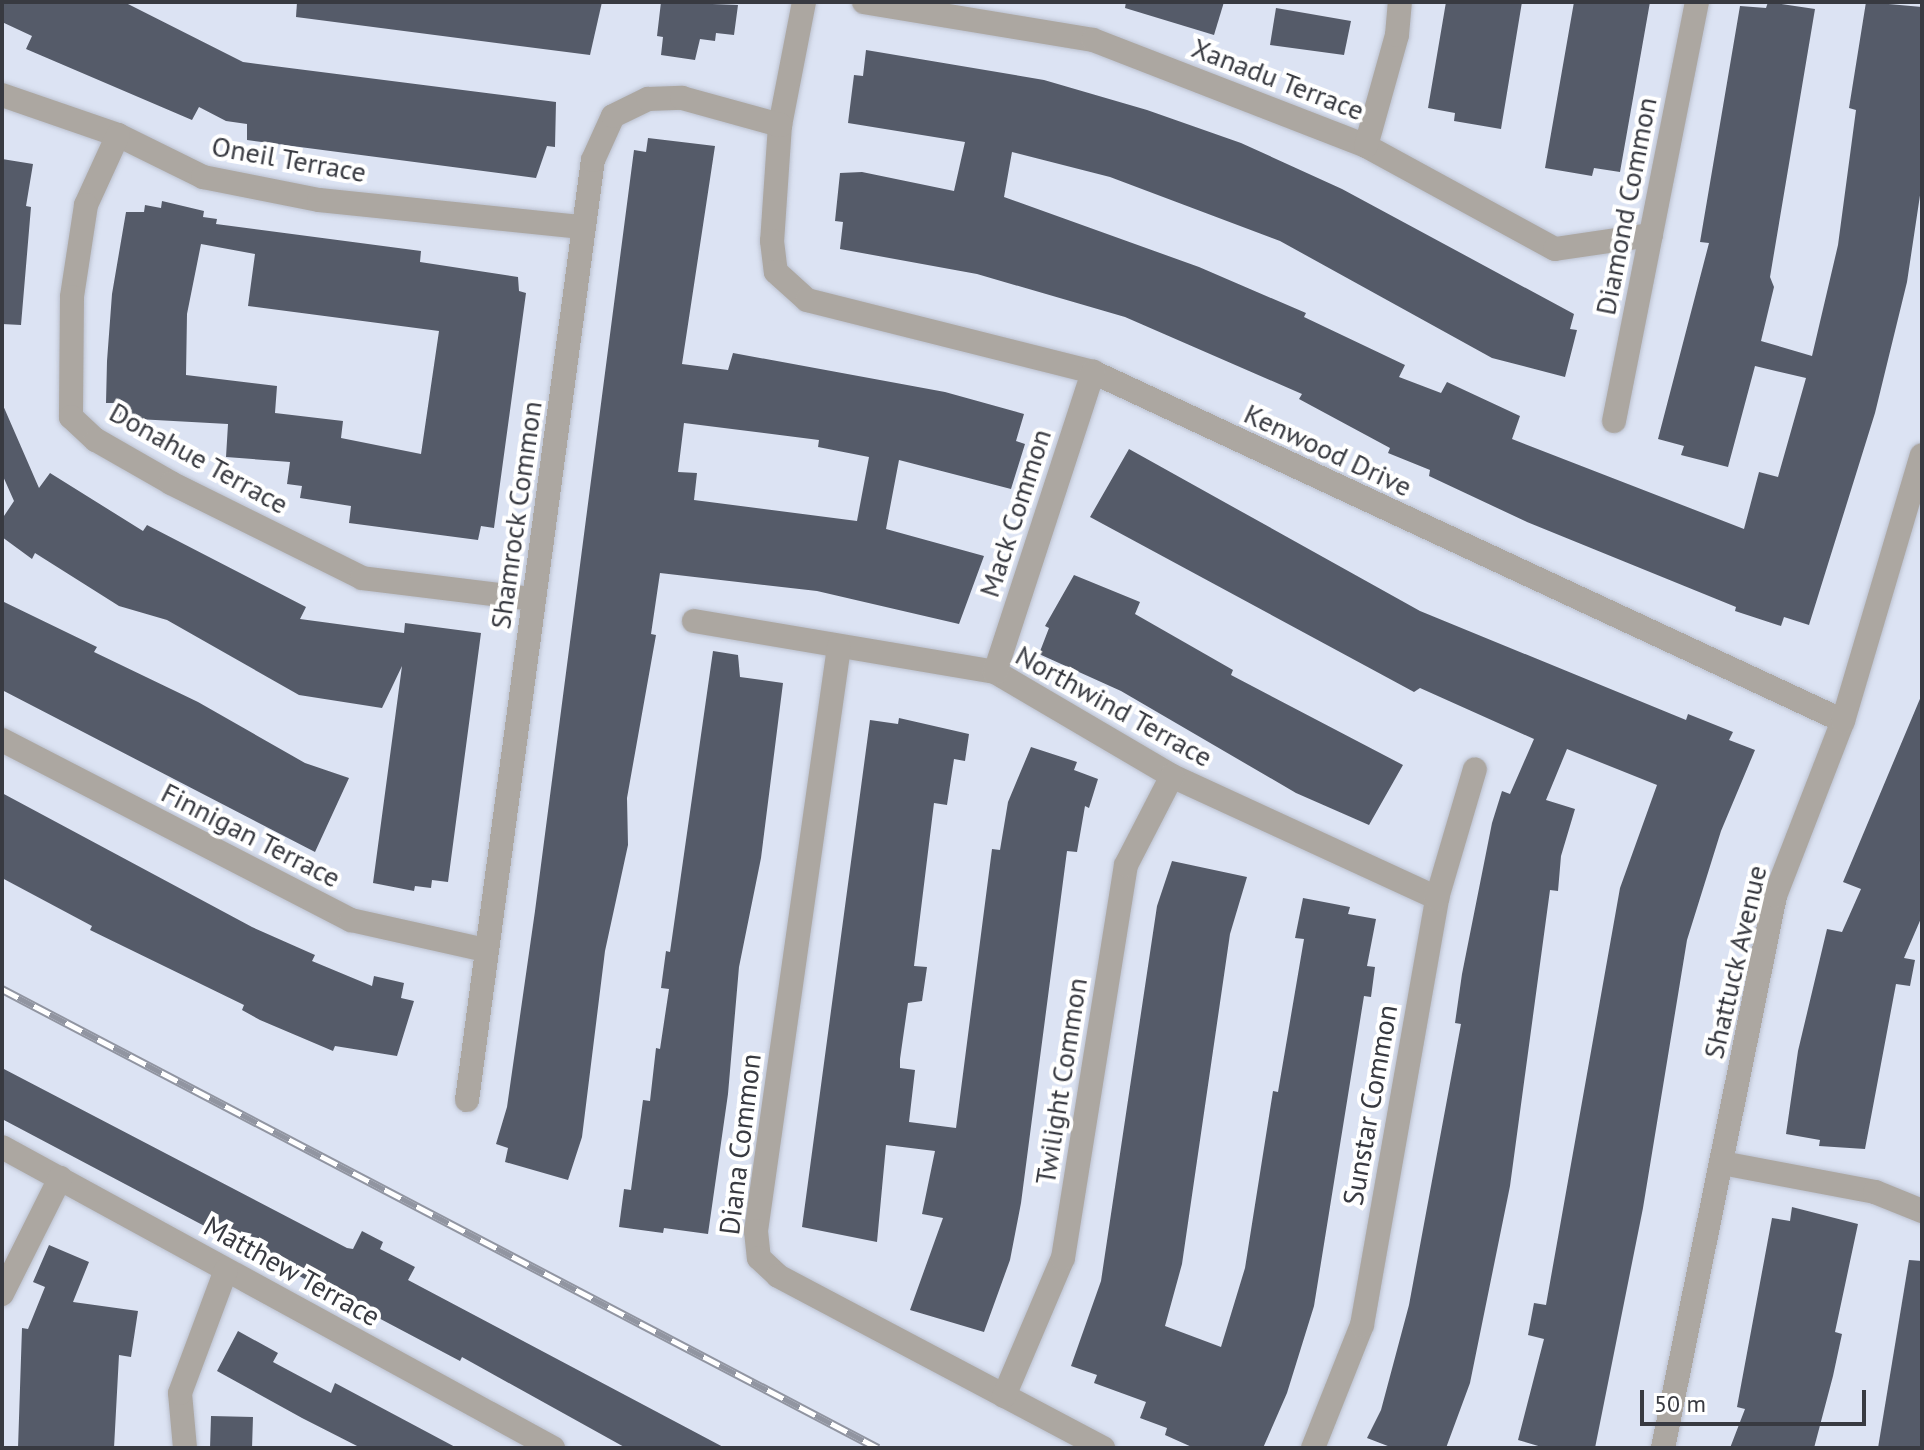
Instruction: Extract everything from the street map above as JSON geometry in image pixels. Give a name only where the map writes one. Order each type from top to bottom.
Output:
[{"type":"street","points":[[780,125],[804,2]]},
{"type":"street","name":"Xanadu Terrace","points":[[864,2],[1093,40],[1366,146],[1555,249],[1651,235]]},
{"type":"street","points":[[1366,146],[1397,35],[1400,2]]},
{"type":"street","name":"Diamond Common","points":[[1614,421],[1697,2]]},
{"type":"street","name":"Oneil Terrace","points":[[2,95],[118,135],[203,177],[319,200],[580,227]]},
{"type":"street","name":"Shamrock Common","points":[[467,1100],[485,950],[562,410],[580,227],[593,160],[613,116],[648,99],[682,98],[780,125]]},
{"type":"street","name":"Kenwood Drive","points":[[780,125],[772,241],[776,272],[807,300],[1093,372],[1843,721]]},
{"type":"street","name":"Donahue Terrace","points":[[118,135],[86,205],[72,297],[71,417],[96,440],[171,483],[362,578],[534,599]]},
{"type":"street","name":"Mack Common","points":[[995,672],[1093,372]]},
{"type":"street","name":"Shattuck Avenue","points":[[1663,1448],[1775,896],[1843,721],[1922,455]]},
{"type":"street","name":"Northwind Terrace","points":[[694,621],[995,672],[1172,776],[1437,898]]},
{"type":"street","name":"Diana Common","points":[[839,647],[756,1231],[759,1258],[778,1276],[1103,1448]]},
{"type":"street","name":"Finnigan Terrace","points":[[2,740],[351,920],[485,950]]},
{"type":"street","name":"Sunstar Common","points":[[1313,1448],[1362,1325],[1437,898],[1475,769]]},
{"type":"street","name":"Twilight Common","points":[[1004,1396],[1063,1258],[1126,865],[1172,776]]},
{"type":"street","name":"Matthew Terrace","points":[[2,1147],[553,1448]]},
{"type":"street","points":[[1722,1163],[1875,1192],[1922,1211]]},
{"type":"street","points":[[2,1294],[60,1178]]},
{"type":"street","points":[[185,1448],[180,1393],[226,1270]]},
{"type":"building","points":[[2,2],[124,2],[243,62],[556,102],[555,147],[547,146],[536,178],[247,140],[247,124],[226,121],[199,107],[192,120],[26,49],[32,36],[2,22]]},
{"type":"building","points":[[297,2],[602,2],[590,55],[296,17]]},
{"type":"building","points":[[661,2],[738,5],[734,35],[716,33],[715,41],[700,39],[695,60],[661,55],[663,37],[657,36]]},
{"type":"building","points":[[1126,2],[1224,2],[1214,35],[1125,8]]},
{"type":"building","points":[[1446,2],[1522,2],[1501,129],[1454,121],[1455,113],[1428,108]]},
{"type":"building","points":[[1574,2],[1650,2],[1620,172],[1594,168],[1592,176],[1545,168]]},
{"type":"building","points":[[1768,2],[1815,9],[1770,277],[1774,287],[1761,341],[1812,356],[1838,245],[1856,110],[1849,108],[1866,2],[1922,7],[1922,182],[1907,282],[1875,413],[1809,625],[1784,617],[1781,626],[1735,611],[1736,607],[1527,522],[1429,476],[1430,470],[1388,453],[1390,448],[1299,399],[1302,394],[1125,317],[977,274],[840,249],[843,222],[835,221],[840,173],[862,172],[954,191],[965,142],[848,123],[854,75],[863,76],[866,50],[1044,80],[1147,110],[1241,143],[1342,189],[1574,314],[1570,329],[1577,330],[1565,377],[1492,358],[1280,241],[1110,177],[1012,152],[1004,197],[1199,267],[1306,313],[1304,317],[1405,365],[1399,377],[1441,393],[1447,382],[1520,416],[1512,439],[1744,529],[1759,472],[1778,477],[1806,378],[1755,366],[1728,467],[1681,455],[1684,446],[1658,439],[1709,243],[1700,242],[1740,6],[1766,8]]},
{"type":"building","points":[[1276,8],[1351,21],[1344,55],[1270,45]]},
{"type":"building","points":[[648,138],[715,146],[682,364],[728,370],[733,353],[945,392],[1024,414],[1016,441],[1025,444],[1011,489],[899,460],[886,529],[984,556],[959,624],[817,591],[660,573],[651,634],[656,635],[627,798],[628,845],[605,951],[582,1137],[568,1180],[505,1162],[508,1148],[496,1144],[507,1107],[535,911],[634,150],[646,152]],"holes":[[[684,423],[819,440],[818,447],[869,457],[857,521],[694,500],[697,473],[678,472]]]},
{"type":"building","points":[[2,159],[33,164],[26,206],[31,207],[21,325],[2,324]]},
{"type":"building","points":[[162,201],[204,211],[203,217],[217,219],[216,224],[421,251],[420,262],[518,277],[519,291],[526,293],[494,528],[481,526],[478,540],[349,523],[351,506],[300,498],[302,486],[287,484],[290,462],[226,457],[228,424],[119,418],[120,403],[106,403],[107,361],[112,294],[126,212],[144,212],[145,205],[161,208]],"holes":[[[201,244],[255,254],[248,306],[439,331],[421,454],[341,438],[343,421],[275,413],[277,386],[186,375],[187,314]]]},
{"type":"building","points":[[2,403],[39,488],[50,473],[143,531],[147,525],[306,607],[300,619],[404,633],[405,623],[481,633],[448,882],[432,880],[431,888],[415,886],[414,891],[373,883],[402,666],[382,708],[299,695],[167,620],[119,606],[35,553],[32,559],[2,537],[2,519],[14,501],[2,474]]},
{"type":"building","points":[[1129,449],[1420,611],[1686,720],[1688,714],[1733,732],[1729,740],[1755,750],[1721,831],[1687,940],[1643,1208],[1595,1448],[1545,1448],[1518,1440],[1544,1339],[1528,1335],[1534,1303],[1546,1305],[1620,888],[1657,785],[1567,749],[1546,800],[1575,809],[1561,856],[1558,891],[1550,890],[1510,1186],[1470,1383],[1446,1448],[1393,1448],[1367,1438],[1381,1410],[1409,1305],[1461,1024],[1455,1023],[1462,974],[1492,823],[1502,791],[1510,794],[1534,739],[1420,688],[1414,692],[1090,517]]},
{"type":"building","points":[[1074,575],[1140,602],[1135,614],[1233,670],[1231,675],[1403,765],[1369,825],[1296,793],[1121,691],[1039,654],[1049,628],[1045,626]]},
{"type":"building","points":[[2,601],[97,647],[94,652],[198,702],[305,763],[349,778],[315,852],[2,690]]},
{"type":"building","points":[[713,651],[738,655],[740,677],[783,683],[761,858],[739,967],[728,1094],[708,1234],[664,1228],[663,1233],[619,1227],[624,1189],[631,1190],[643,1100],[650,1101],[656,1048],[660,1049],[669,989],[661,988],[666,951],[670,952]]},
{"type":"building","points":[[1922,694],[1922,916],[1904,958],[1915,960],[1910,986],[1896,984],[1865,1149],[1819,1146],[1820,1140],[1786,1134],[1798,1051],[1827,929],[1842,932],[1861,889],[1843,882]]},
{"type":"building","points":[[899,718],[969,734],[965,761],[954,759],[947,805],[934,803],[914,966],[927,967],[922,1001],[908,1003],[900,1059],[900,1068],[915,1070],[909,1122],[956,1128],[992,849],[1000,850],[1008,802],[1031,747],[1077,762],[1074,770],[1098,779],[1089,808],[1085,806],[1077,852],[1067,851],[1021,1203],[1010,1260],[984,1332],[910,1310],[943,1218],[922,1214],[935,1151],[886,1145],[877,1242],[802,1227],[870,720],[898,724]]},
{"type":"building","points":[[2,793],[252,927],[315,955],[312,961],[372,986],[374,976],[404,983],[401,998],[414,1001],[397,1056],[335,1046],[333,1051],[260,1020],[242,1010],[244,1005],[90,930],[92,926],[2,878]]},
{"type":"building","points":[[1172,861],[1247,877],[1230,934],[1182,1264],[1165,1326],[1221,1347],[1245,1268],[1273,1091],[1278,1092],[1304,939],[1295,938],[1303,898],[1350,907],[1348,914],[1376,919],[1367,966],[1375,967],[1371,997],[1364,996],[1314,1306],[1287,1393],[1263,1448],[1194,1448],[1165,1435],[1167,1428],[1140,1418],[1146,1402],[1094,1383],[1097,1375],[1071,1366],[1101,1281],[1157,906]]},
{"type":"building","points":[[2,1068],[347,1248],[353,1249],[362,1231],[383,1242],[380,1249],[415,1267],[408,1280],[725,1448],[626,1448],[462,1357],[460,1361],[2,1119]]},
{"type":"building","points":[[1792,1207],[1858,1224],[1835,1332],[1842,1334],[1833,1376],[1814,1448],[1730,1448],[1745,1409],[1737,1407],[1772,1218],[1790,1221]]},
{"type":"building","points":[[49,1245],[89,1262],[73,1302],[138,1311],[131,1357],[119,1355],[114,1448],[18,1448],[22,1328],[28,1329],[45,1287],[33,1282]]},
{"type":"building","points":[[1909,1260],[1922,1261],[1922,1448],[1878,1448]]},
{"type":"building","points":[[238,1331],[278,1353],[273,1362],[331,1393],[335,1383],[457,1448],[361,1448],[302,1418],[217,1371]]},
{"type":"building","points":[[211,1416],[253,1417],[252,1448],[210,1448]]},
{"type":"railway","points":[[2,989],[878,1448]]}]
